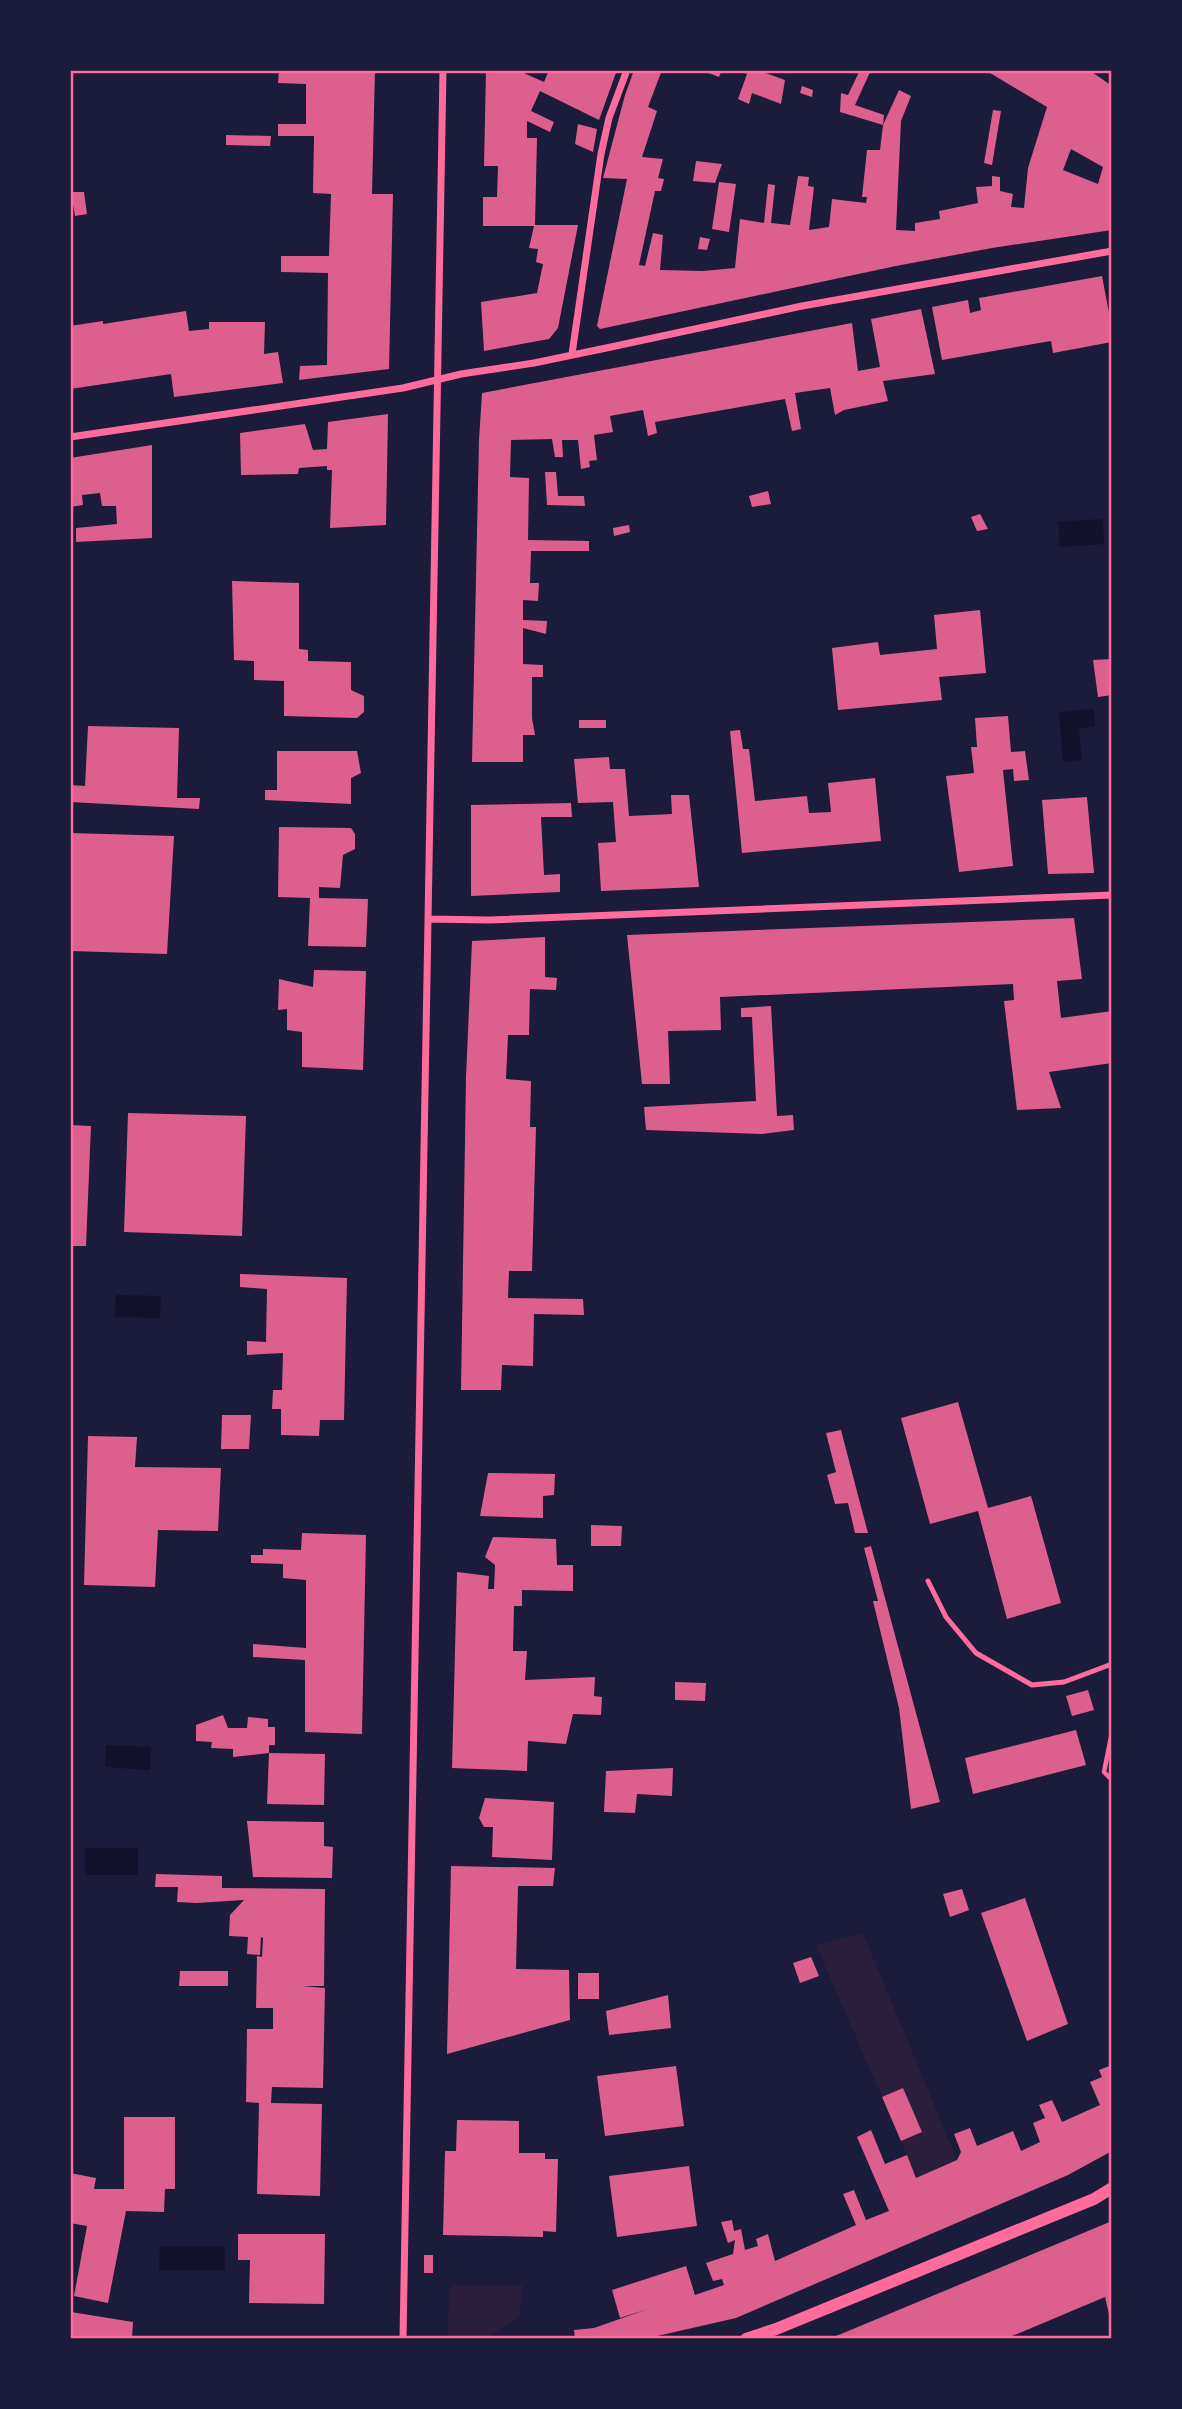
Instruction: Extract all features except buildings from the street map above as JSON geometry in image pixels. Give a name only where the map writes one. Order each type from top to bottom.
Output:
[{"type":"street","points":[[403,2339],[443,70]]},
{"type":"street","points":[[572,354],[601,154],[609,118],[627,70]]},
{"type":"street","points":[[70,437],[390,390],[802,306],[1112,251]]},
{"type":"street","points":[[428,919],[489,920],[1112,895]]},
{"type":"street","points":[[746,2339],[1094,2199],[1112,2188]]},
{"type":"lane","points":[[928,1581],[946,1617],[976,1653],[1032,1685],[1064,1682],[1112,1664]]},
{"type":"path","points":[[1112,1732],[1104,1772],[1112,1780]]},
{"type":"shaded area","points":[[1103,519],[1104,544],[1060,547],[1058,522]]},
{"type":"shaded area","points":[[1094,709],[1095,727],[1079,728],[1082,760],[1063,762],[1059,712]]},
{"type":"shaded area","points":[[116,1295],[161,1296],[160,1318],[115,1317]]},
{"type":"shaded area","points":[[106,1745],[151,1747],[150,1770],[105,1767]]},
{"type":"shaded area","points":[[85,1848],[138,1848],[138,1875],[85,1875]]},
{"type":"shaded area","points":[[863,1933],[957,2160],[916,2178],[901,2141],[922,2132],[903,2089],[882,2097],[816,1945]]},
{"type":"shaded area","points":[[160,2246],[225,2246],[225,2270],[159,2270]]},
{"type":"shaded area","points":[[450,2285],[522,2285],[520,2316],[484,2339],[447,2339]]}]
